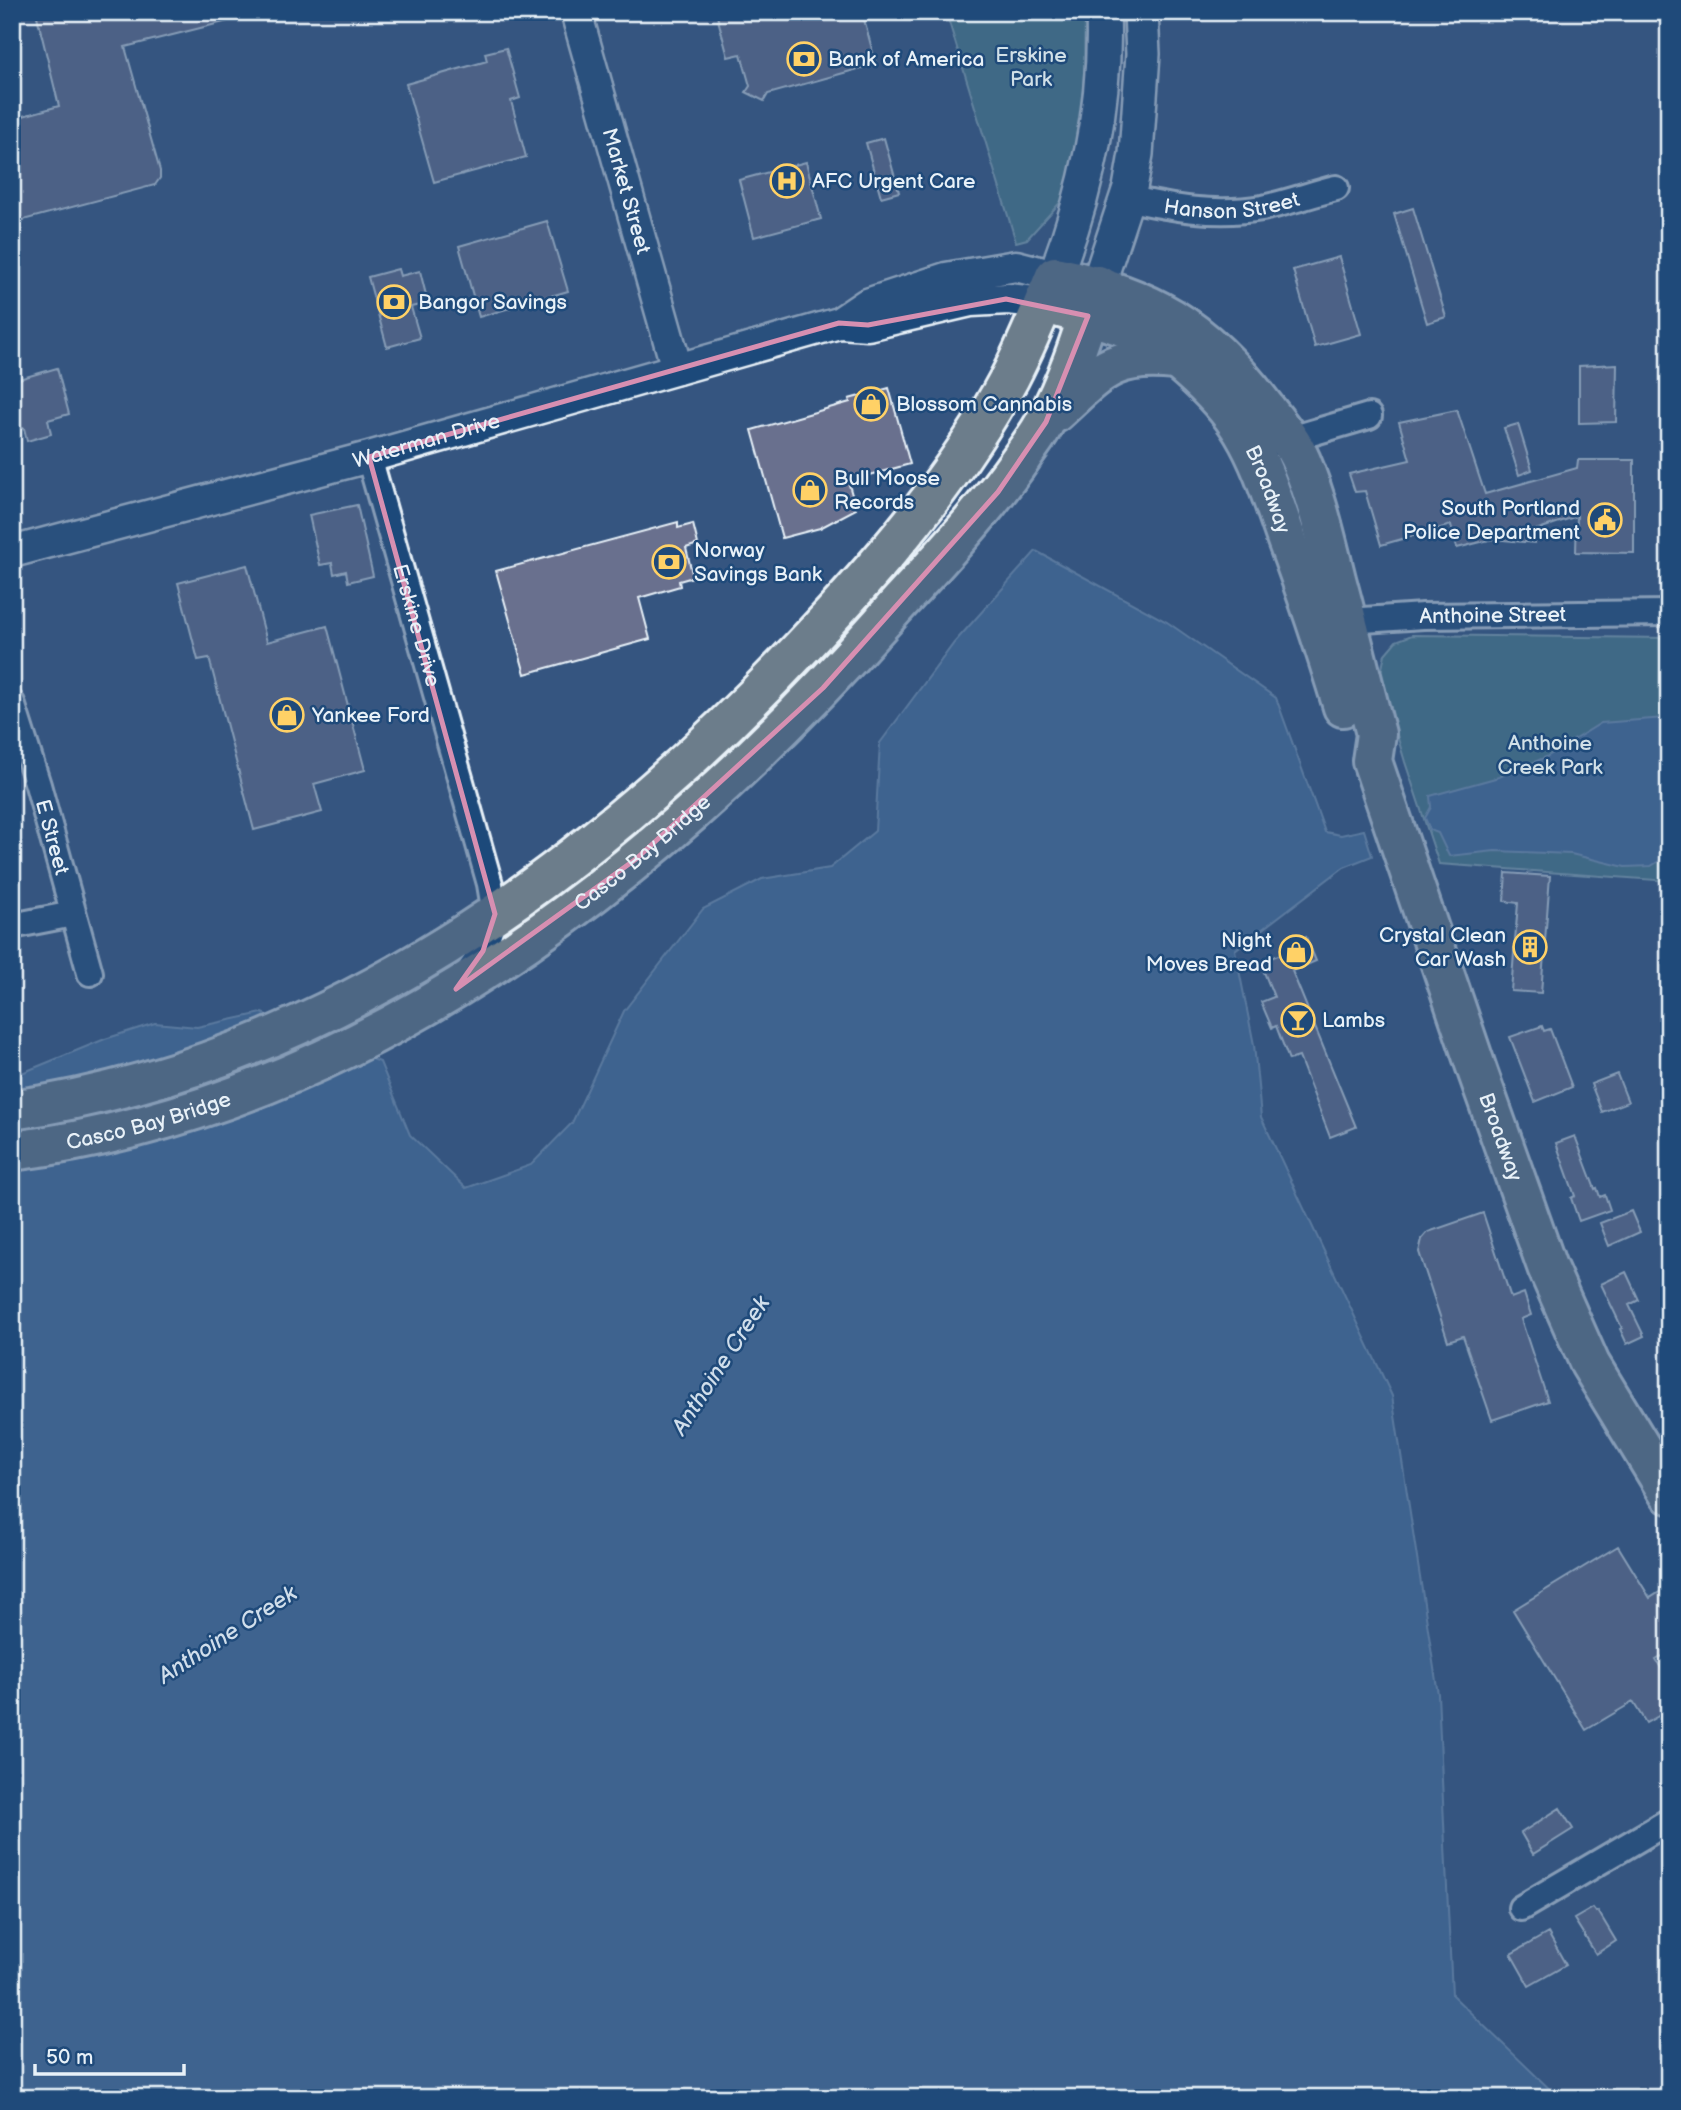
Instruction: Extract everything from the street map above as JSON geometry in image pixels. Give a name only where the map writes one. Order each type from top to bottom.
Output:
[{"type":"main road","points":[[1050,289],[1084,187],[1097,121],[1103,54],[1102,12]]},
{"type":"main road","points":[[1093,300],[1126,198],[1136,154],[1143,54],[1141,12]]},
{"type":"main road","name":"Waterman Drive","points":[[1050,289],[1093,300]]},
{"type":"main road","name":"Casco Bay Bridge","points":[[12,1110],[46,1105],[140,1083],[231,1053],[346,1003],[438,953],[565,864],[657,787],[762,689],[829,619],[899,537],[978,431],[1008,380],[1050,289]]},
{"type":"main road","name":"Casco Bay Bridge","points":[[12,1151],[127,1130],[214,1104],[336,1053],[456,989],[567,913],[626,867],[685,818],[824,688],[998,492],[1046,422],[1069,371],[1093,300]]},
{"type":"main road","name":"Broadway","points":[[1093,300],[1126,329],[1175,360],[1216,397],[1233,417],[1252,450],[1333,622],[1376,734],[1372,761],[1547,1267],[1590,1364],[1669,1494]]},
{"type":"main road","name":"Broadway","points":[[1093,300],[1145,302],[1176,320],[1213,347],[1289,439],[1322,521],[1333,622]]},
{"type":"main road","points":[[1046,422],[1110,366],[1145,357],[1175,360]]},
{"type":"street","name":"Market Street","points":[[576,12],[677,369]]},
{"type":"street","name":"Hanson Street","points":[[1126,198],[1200,211],[1226,211],[1262,208],[1336,188]]},
{"type":"street","name":"Waterman Drive","points":[[12,552],[369,457],[839,323],[867,304],[946,278],[1016,266],[1050,289]]},
{"type":"street","points":[[1252,450],[1369,416]]},
{"type":"street","name":"Erskine Drive","points":[[369,457],[490,884],[495,914]]},
{"type":"street","name":"Anthoine Street","points":[[1333,622],[1423,616],[1669,613]]},
{"type":"street","name":"E Street","points":[[12,704],[38,785],[90,973]]},
{"type":"street","points":[[12,926],[73,914]]},
{"type":"street","points":[[456,989],[483,951],[495,914]]},
{"type":"street","points":[[1521,1908],[1669,1821]]},
{"type":"highlighted area","points":[[1006,299],[1088,316],[1046,422],[998,492],[823,688],[636,859],[456,989],[483,951],[495,914],[369,457],[839,323],[868,325]]},
{"type":"green space","name":"Erskine Park","points":[[946,12],[1085,12],[1080,126],[1066,196],[1027,239],[1016,242]]},
{"type":"green space","name":"Anthoine Creek Park","points":[[1412,635],[1669,638],[1669,881],[1439,864],[1380,678],[1385,654],[1396,641]]},
{"type":"green space","points":[[1669,1113],[1669,1232],[1662,1213]]},
{"type":"water","points":[[1036,551],[1167,622],[1276,698],[1325,832],[1341,835],[1364,830],[1372,856],[1344,867],[1235,950],[1254,1045],[1261,1117],[1392,1396],[1438,1694],[1452,1995],[1559,2098],[12,2098],[12,1077],[105,1039],[155,1023],[197,1027],[262,1013],[380,1062],[410,1135],[466,1188],[531,1165],[572,1123],[624,1011],[703,909],[762,879],[830,868],[875,831],[880,743],[954,643]]},
{"type":"water","points":[[1665,718],[1669,724],[1669,855],[1651,866],[1625,867],[1571,854],[1495,851],[1449,856],[1438,833],[1430,830],[1425,818],[1431,807],[1430,796],[1499,777],[1546,757],[1601,723]]},
{"type":"building","points":[[36,12],[239,12],[240,18],[125,47],[160,171],[160,178],[155,185],[12,223],[12,119],[59,106]]},
{"type":"building","points":[[716,12],[862,12],[876,64],[768,94],[764,101],[746,92],[750,86],[741,54],[728,57]]},
{"type":"building","points":[[506,48],[520,98],[511,101],[526,157],[434,182],[406,84],[487,61],[485,53]]},
{"type":"building","points":[[884,138],[899,192],[881,197],[866,143]]},
{"type":"building","points":[[806,162],[821,219],[754,237],[739,180]]},
{"type":"building","points":[[1413,208],[1446,317],[1427,323],[1394,214]]},
{"type":"building","points":[[547,221],[568,291],[479,317],[459,246]]},
{"type":"building","points":[[1339,257],[1361,334],[1315,347],[1293,270]]},
{"type":"building","points":[[398,269],[400,276],[420,271],[428,303],[411,307],[420,338],[387,347],[368,277]]},
{"type":"building","points":[[1617,364],[1616,422],[1579,423],[1579,366]]},
{"type":"building","points":[[57,368],[69,414],[48,420],[51,434],[27,441],[24,428],[12,431],[12,381]]},
{"type":"building","name":"Bull Moose Records","points":[[889,388],[910,464],[848,481],[856,509],[820,528],[782,538],[752,430]]},
{"type":"building","points":[[1457,410],[1485,494],[1577,468],[1578,460],[1634,460],[1634,553],[1576,552],[1577,516],[1533,531],[1535,543],[1493,539],[1457,548],[1451,525],[1381,545],[1365,491],[1355,492],[1349,474],[1410,460],[1399,422]]},
{"type":"building","points":[[1518,424],[1532,470],[1519,475],[1504,428]]},
{"type":"building","points":[[357,505],[373,576],[348,582],[346,571],[334,574],[332,563],[320,565],[309,515]]},
{"type":"building","points":[[678,522],[678,528],[693,524],[698,544],[686,548],[693,577],[679,581],[680,586],[639,598],[650,639],[525,674],[496,571]]},
{"type":"building","name":"Yankee Ford","points":[[247,565],[267,642],[327,626],[365,770],[314,784],[322,812],[254,830],[209,658],[198,660],[178,583]]},
{"type":"building","name":"Crystal Clean Car Wash","points":[[1506,873],[1550,876],[1541,993],[1511,991],[1518,903],[1504,901]]},
{"type":"building","points":[[1306,937],[1316,961],[1292,971],[1356,1127],[1330,1137],[1299,1057],[1289,1060],[1276,1026],[1272,1028],[1261,1002],[1274,997],[1260,962],[1289,951],[1286,945]]},
{"type":"building","points":[[1542,1026],[1544,1031],[1550,1029],[1572,1087],[1535,1102],[1510,1037]]},
{"type":"building","points":[[1617,1074],[1628,1102],[1602,1112],[1591,1084]]},
{"type":"building","points":[[1575,1136],[1595,1189],[1597,1188],[1600,1197],[1605,1195],[1610,1210],[1579,1221],[1571,1198],[1575,1196],[1556,1143]]},
{"type":"building","points":[[1631,1211],[1640,1232],[1609,1246],[1600,1223]]},
{"type":"building","points":[[1483,1213],[1511,1298],[1524,1293],[1531,1315],[1521,1319],[1548,1401],[1492,1420],[1463,1336],[1448,1341],[1419,1252],[1422,1239],[1428,1232]]},
{"type":"building","points":[[1626,1272],[1639,1300],[1629,1305],[1644,1336],[1627,1344],[1601,1284]]},
{"type":"building","points":[[1618,1546],[1650,1598],[1669,1586],[1669,1652],[1656,1660],[1669,1680],[1669,1710],[1646,1723],[1633,1702],[1586,1730],[1513,1610]]},
{"type":"building","points":[[1560,1808],[1573,1829],[1533,1854],[1521,1833]]},
{"type":"building","points":[[1593,1908],[1598,1911],[1616,1941],[1596,1954],[1574,1919]]},
{"type":"building","points":[[1548,1933],[1566,1965],[1529,1986],[1511,1954]]},
{"type":"waterway","name":"Anthoine Creek","points":[[1669,1000],[1661,1023],[1665,1087],[1669,1100]]},
{"type":"place","name":"Bank of America","points":[[804,59]]},
{"type":"place","name":"AFC Urgent Care","points":[[787,181]]},
{"type":"place","name":"Bangor Savings","points":[[394,302]]},
{"type":"place","name":"Blossom Cannabis","points":[[871,404]]},
{"type":"place","name":"Bull Moose Records","points":[[810,490]]},
{"type":"place","name":"South Portland Police Department","points":[[1605,520]]},
{"type":"place","name":"Norway Savings Bank","points":[[669,562]]},
{"type":"place","name":"Yankee Ford","points":[[287,715]]},
{"type":"place","name":"Crystal Clean Car Wash","points":[[1530,947]]},
{"type":"place","name":"Night Moves Bread","points":[[1296,952]]},
{"type":"place","name":"Lambs","points":[[1298,1020]]}]
